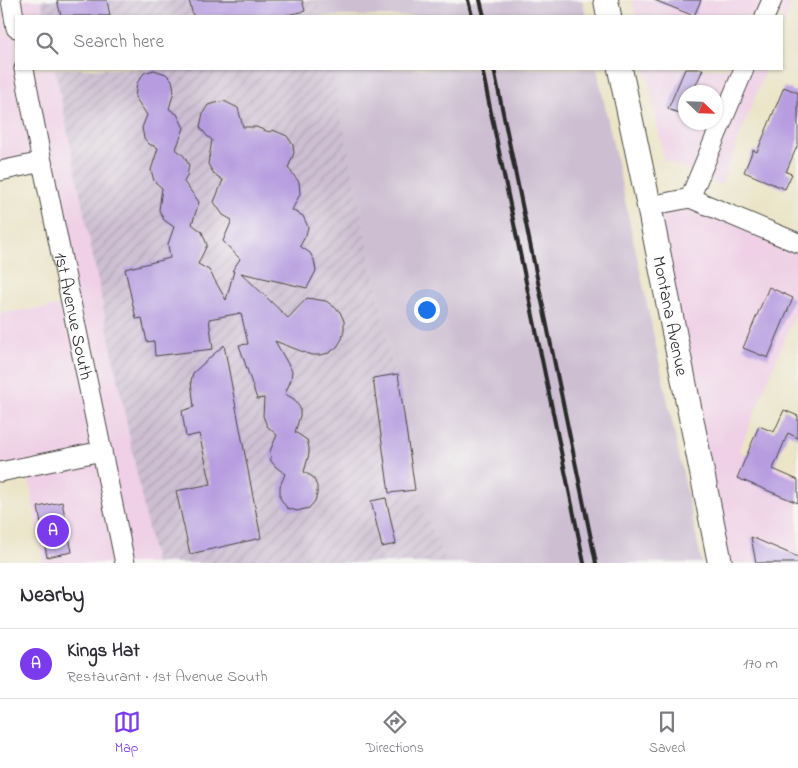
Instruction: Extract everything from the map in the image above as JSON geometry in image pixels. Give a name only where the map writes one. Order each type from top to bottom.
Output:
[{"type":"main road","points":[[606,0],[609,15]]},
{"type":"main road","name":"Montana Avenue","points":[[620,70],[720,563]]},
{"type":"street","points":[[11,0],[15,22]]},
{"type":"street","points":[[765,15],[772,0]]},
{"type":"street","name":"1st Avenue South","points":[[24,70],[125,563]]},
{"type":"street","points":[[690,198],[744,70]]},
{"type":"street","points":[[0,170],[42,162]]},
{"type":"street","points":[[649,206],[690,198],[798,243]]},
{"type":"street","points":[[0,472],[102,451]]},
{"type":"shaded area","points":[[0,0],[43,0],[47,15],[15,15],[15,70],[58,70],[160,563],[43,563],[27,466],[0,472],[0,313],[71,305],[42,162],[0,171]]},
{"type":"shaded area","points":[[41,0],[318,0],[321,15],[45,15]]},
{"type":"shaded area","points":[[318,0],[582,0],[586,15],[321,15]]},
{"type":"shaded area","points":[[632,0],[793,0],[783,26],[783,15],[635,15]]},
{"type":"shaded area","points":[[55,70],[332,70],[421,503],[447,563],[155,563]]},
{"type":"shaded area","points":[[332,70],[597,70],[702,563],[447,563],[421,503]]},
{"type":"shaded area","points":[[646,70],[766,70],[721,185],[664,160]]},
{"type":"shaded area","points":[[690,198],[798,243],[798,307],[739,451],[798,476],[798,563],[721,563],[649,206]]},
{"type":"building","points":[[57,0],[107,0],[110,15],[61,15]]},
{"type":"building","points":[[189,0],[302,0],[305,11],[287,15],[193,15]]},
{"type":"building","points":[[654,0],[701,0],[694,15]]},
{"type":"building","points":[[154,70],[166,74],[172,80],[174,91],[169,109],[177,114],[184,128],[176,149],[184,156],[189,165],[184,182],[199,202],[192,224],[202,232],[207,245],[198,264],[209,270],[226,300],[234,271],[232,271],[240,259],[223,241],[232,220],[223,215],[214,202],[223,180],[214,174],[208,164],[212,140],[200,127],[203,113],[208,105],[224,101],[238,108],[243,127],[256,127],[269,132],[273,130],[287,136],[293,145],[294,153],[288,168],[299,182],[300,194],[292,210],[303,216],[308,227],[300,246],[310,253],[314,260],[316,271],[307,288],[241,273],[288,318],[307,298],[326,301],[340,312],[344,321],[342,339],[337,347],[329,353],[311,355],[275,341],[292,371],[291,380],[285,394],[294,399],[300,408],[300,416],[295,432],[307,440],[309,448],[304,472],[313,477],[317,486],[315,501],[309,508],[297,511],[287,508],[280,498],[280,486],[285,474],[271,461],[270,451],[277,435],[267,426],[263,416],[264,398],[257,399],[239,345],[248,344],[241,313],[209,319],[213,349],[155,356],[154,341],[147,342],[142,318],[136,319],[125,269],[170,258],[168,244],[174,227],[164,220],[159,210],[162,188],[154,181],[151,170],[158,148],[149,144],[144,138],[142,128],[147,115],[135,97],[137,83],[144,73]]},
{"type":"building","points":[[685,70],[703,70],[696,85],[678,85]]},
{"type":"building","points":[[678,85],[678,113],[668,109]]},
{"type":"building","points":[[784,87],[798,93],[798,144],[786,172],[792,174],[785,189],[744,172],[753,150],[757,152]]},
{"type":"building","points":[[769,287],[793,298],[768,358],[743,348]]},
{"type":"building","points":[[224,345],[261,538],[190,554],[176,491],[211,484],[199,434],[186,437],[182,411],[194,407],[191,381],[193,373]]},
{"type":"building","points":[[398,374],[415,490],[389,493],[373,378]]},
{"type":"building","points":[[784,410],[798,416],[798,438],[788,433],[773,469],[798,480],[798,503],[737,478],[759,426],[774,432]]},
{"type":"building","points":[[386,498],[396,544],[382,547],[371,501]]},
{"type":"building","points":[[62,502],[72,552],[47,557],[38,507]]},
{"type":"building","points":[[751,537],[798,557],[798,563],[756,563]]},
{"type":"railway","points":[[468,0],[472,15]]},
{"type":"railway","points":[[480,0],[484,15]]},
{"type":"railway","points":[[482,70],[584,563]]},
{"type":"railway","points":[[494,70],[596,563]]},
{"type":"place","name":"Kings Hat","points":[[53,531]]}]
